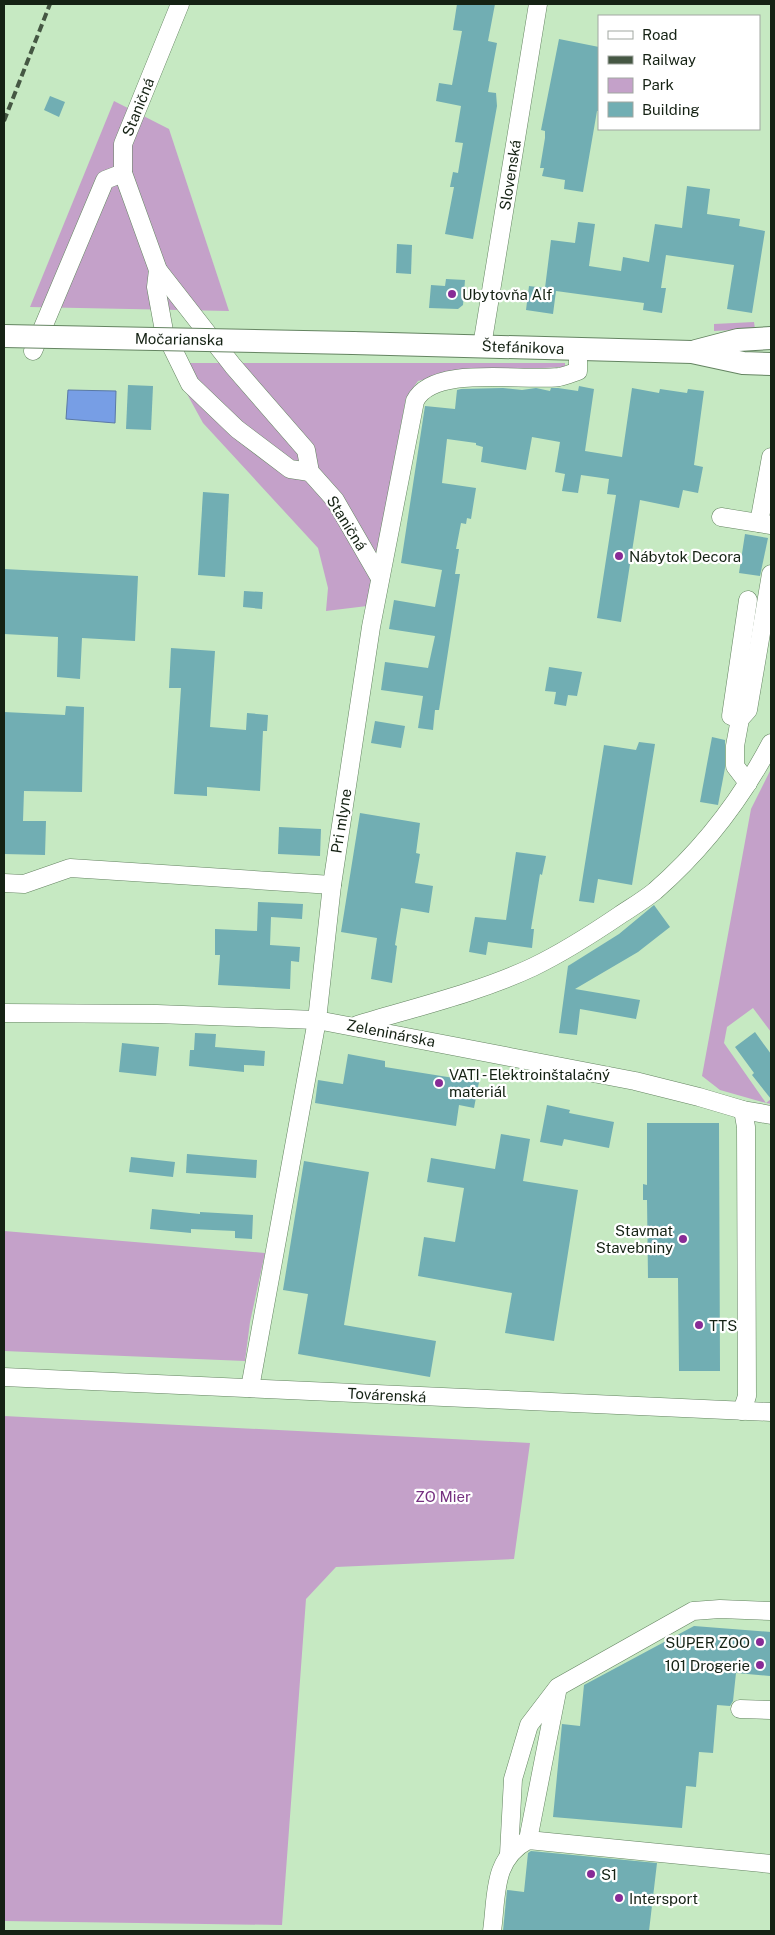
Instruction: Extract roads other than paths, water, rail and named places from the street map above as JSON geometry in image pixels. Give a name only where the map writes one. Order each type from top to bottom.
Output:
[{"type":"main road","name":"Močarianska","points":[[4,336],[353,343]]},
{"type":"main road","points":[[692,352],[738,340],[771,338]]},
{"type":"main road","name":"Štefánikova","points":[[353,343],[692,352]]},
{"type":"main road","points":[[692,352],[743,363],[771,364]]},
{"type":"street","name":"Staničná","points":[[180,4],[123,144],[123,173],[158,270],[233,366],[306,450],[310,472],[335,500],[380,578]]},
{"type":"street","name":"Slovenská","points":[[482,346],[538,4]]},
{"type":"street","points":[[33,351],[105,180],[123,173]]},
{"type":"street","name":"Staničná","points":[[158,270],[156,287],[164,331],[190,384],[237,429],[290,469],[310,472]]},
{"type":"street","name":"Pri mlyne","points":[[250,1388],[317,1020],[332,885],[371,628],[414,400],[423,389],[455,379],[559,377],[578,371],[578,349]]},
{"type":"street","points":[[720,517],[765,524],[771,457]]},
{"type":"street","points":[[748,783],[735,766],[735,746],[740,719],[748,710],[771,574]]},
{"type":"street","points":[[740,719],[731,716],[748,600]]},
{"type":"street","points":[[354,1026],[483,986],[531,968],[582,941],[654,892],[695,850],[728,811],[748,783],[771,743]]},
{"type":"street","points":[[4,883],[24,884],[70,868],[332,885]]},
{"type":"street","name":"Zeleninárska","points":[[4,1012],[157,1014],[317,1020],[635,1081],[743,1110],[771,1115]]},
{"type":"street","points":[[742,1411],[747,1396],[746,1127],[743,1110]]},
{"type":"street","name":"Továrenská","points":[[4,1377],[771,1412]]},
{"type":"street","points":[[509,1854],[514,1779],[526,1734],[529,1725],[558,1687],[693,1611],[720,1609],[771,1611]]},
{"type":"street","points":[[528,1840],[558,1687]]},
{"type":"street","points":[[740,1709],[771,1710]]},
{"type":"street","points":[[492,1931],[500,1870],[509,1854],[528,1840],[771,1864]]},
{"type":"water","points":[[68,390],[116,391],[115,423],[66,419]]},
{"type":"railway","points":[[4,121],[50,4]]},
{"type":"place","name":"Ubytovňa Alf","points":[[452,294]]},
{"type":"place","name":"Nábytok Decora","points":[[619,556]]},
{"type":"place","name":"VATI - Elektroinštalačný materiál","points":[[439,1083]]},
{"type":"place","name":"Stavmat Stavebniny","points":[[683,1239]]},
{"type":"place","name":"TTS","points":[[699,1325]]},
{"type":"place","name":"SUPER ZOO","points":[[760,1642]]},
{"type":"place","name":"101 Drogerie","points":[[760,1665]]},
{"type":"place","name":"S1","points":[[591,1874]]},
{"type":"place","name":"Intersport","points":[[619,1898]]},
{"type":"park label","name":"ZO Mier","points":[[443,1496]]}]
